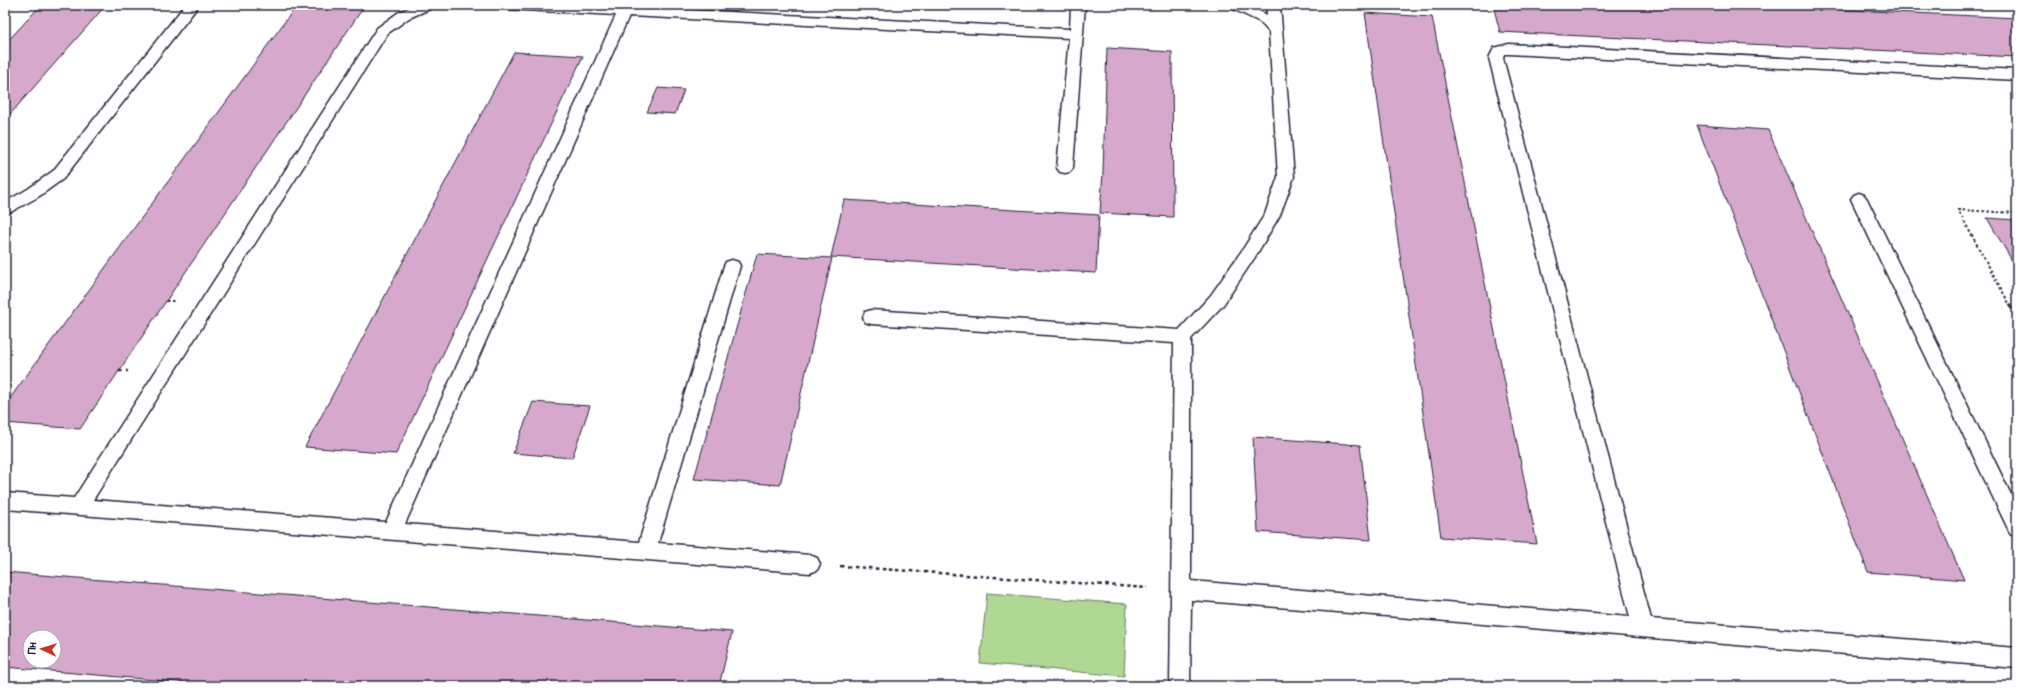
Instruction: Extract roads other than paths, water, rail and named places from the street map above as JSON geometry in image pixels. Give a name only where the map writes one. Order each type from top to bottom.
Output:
[{"type":"lane","points":[[5,209],[33,193],[58,175],[192,5]]},
{"type":"lane","points":[[79,506],[382,31],[404,15],[427,5]]},
{"type":"lane","points":[[504,5],[1076,34]]},
{"type":"lane","points":[[1065,168],[1078,5]]},
{"type":"lane","points":[[1236,5],[1264,19],[1276,31]]},
{"type":"lane","points":[[1180,686],[1183,337],[1217,300],[1249,253],[1272,214],[1286,177],[1273,5]]},
{"type":"lane","points":[[392,531],[624,12]]},
{"type":"lane","points":[[1643,627],[1498,66],[1496,58],[1499,51],[1509,49],[2017,75]]},
{"type":"lane","points":[[1859,199],[2017,527]]},
{"type":"lane","points":[[646,550],[732,266]]},
{"type":"lane","points":[[871,317],[1183,337]]},
{"type":"lane","points":[[5,501],[810,564]]},
{"type":"lane","points":[[1182,590],[2017,658]]}]
